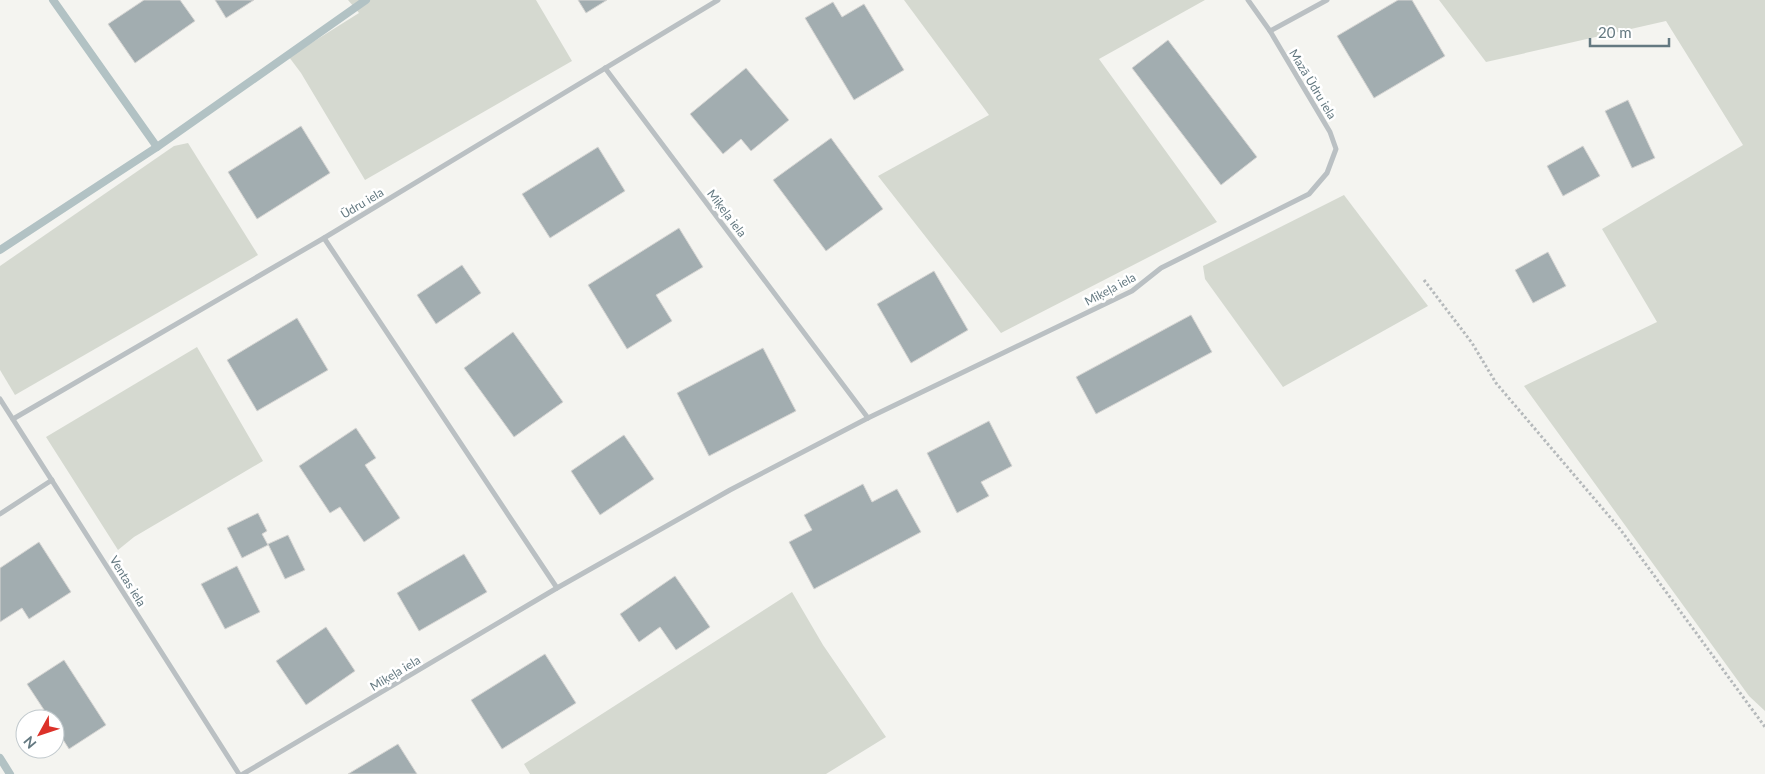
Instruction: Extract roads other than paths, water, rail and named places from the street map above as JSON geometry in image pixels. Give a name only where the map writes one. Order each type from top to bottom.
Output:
[{"type":"street","name":"Ūdru iela","points":[[13,419],[324,238],[718,0]]},
{"type":"street","name":"Mazā Ūdru iela","points":[[1248,0],[1270,31],[1330,132],[1336,149]]},
{"type":"street","points":[[1270,31],[1327,0]]},
{"type":"street","name":"Miķeļa iela","points":[[605,68],[868,418]]},
{"type":"street","name":"Miķeļa iela","points":[[243,774],[557,588],[730,490],[868,418],[1132,291],[1162,268],[1310,194],[1328,173],[1336,149]]},
{"type":"street","points":[[324,238],[557,588]]},
{"type":"street","name":"Ventas iela","points":[[0,399],[239,774]]},
{"type":"street","points":[[0,514],[52,480]]},
{"type":"waterway","points":[[53,0],[157,147]]},
{"type":"waterway","points":[[0,250],[157,147],[366,0]]},
{"type":"waterway","points":[[0,758],[10,774]]}]
